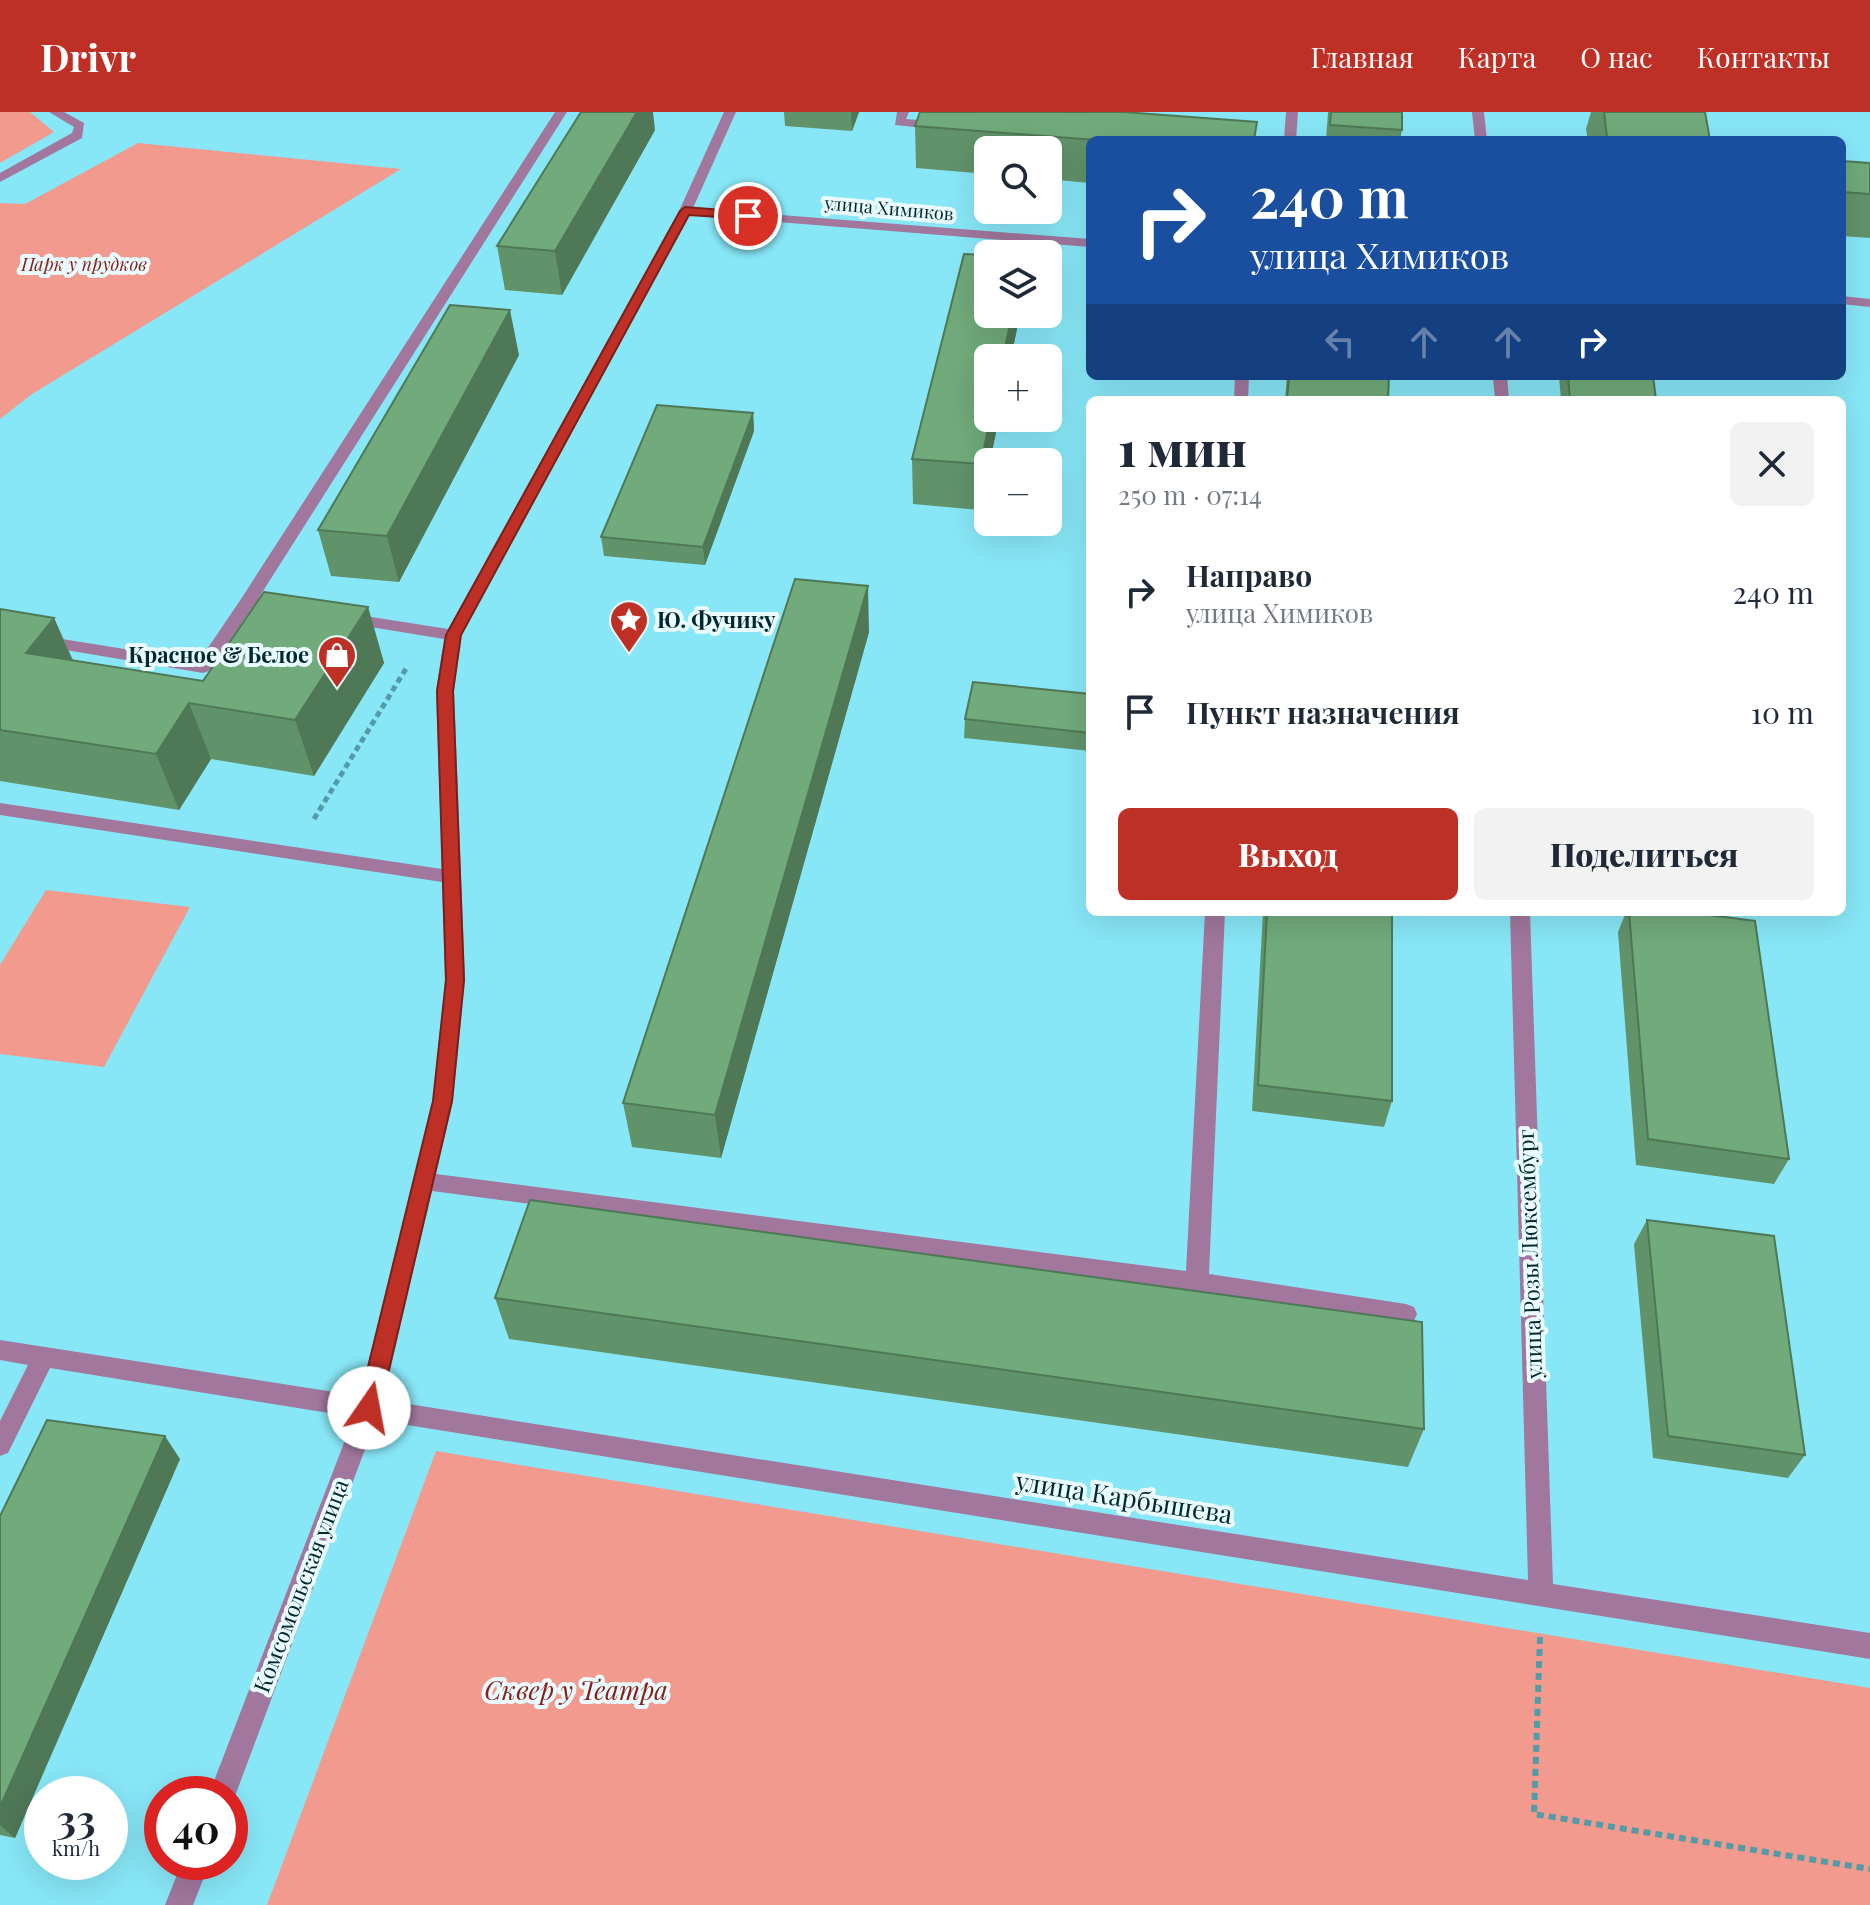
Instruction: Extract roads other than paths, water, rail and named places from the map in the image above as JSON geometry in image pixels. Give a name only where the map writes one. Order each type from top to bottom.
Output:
[{"type":"street","points":[[0,178],[78,135],[80,126],[55,112]]},
{"type":"street","points":[[0,634],[203,667],[248,602],[561,112]]},
{"type":"street","name":"Комсомольская улица","points":[[229,1776],[369,1408],[443,1101],[455,980],[445,691],[453,635],[685,211],[730,112]]},
{"type":"street","points":[[903,112],[899,122],[960,127]]},
{"type":"street","points":[[1290,136],[1292,112]]},
{"type":"street","points":[[1478,112],[1481,136]]},
{"type":"street","name":"улица Химиков","points":[[685,211],[1086,243]]},
{"type":"street","points":[[1846,300],[1870,303]]},
{"type":"street","points":[[248,602],[293,609]]},
{"type":"street","points":[[324,614],[453,635]]},
{"type":"street","points":[[0,809],[453,877]]},
{"type":"street","points":[[1197,1282],[1215,916]]},
{"type":"street","name":"улица Розы Люксембург","points":[[1520,916],[1541,1596]]},
{"type":"street","points":[[423,1181],[1197,1282],[1406,1314]]},
{"type":"street","name":"улица Карбышева","points":[[0,1350],[1870,1646]]},
{"type":"street","points":[[0,1445],[44,1357]]},
{"type":"street","points":[[179,1905],[189,1880]]},
{"type":"place","name":"Ю. Фучику","points":[[629,654]]},
{"type":"place","name":"Красное & Белое","points":[[337,689]]},
{"type":"park label","name":"Парк у прудков","points":[[84,265]]},
{"type":"park label","name":"Сквер у Театра","points":[[576,1691]]}]
